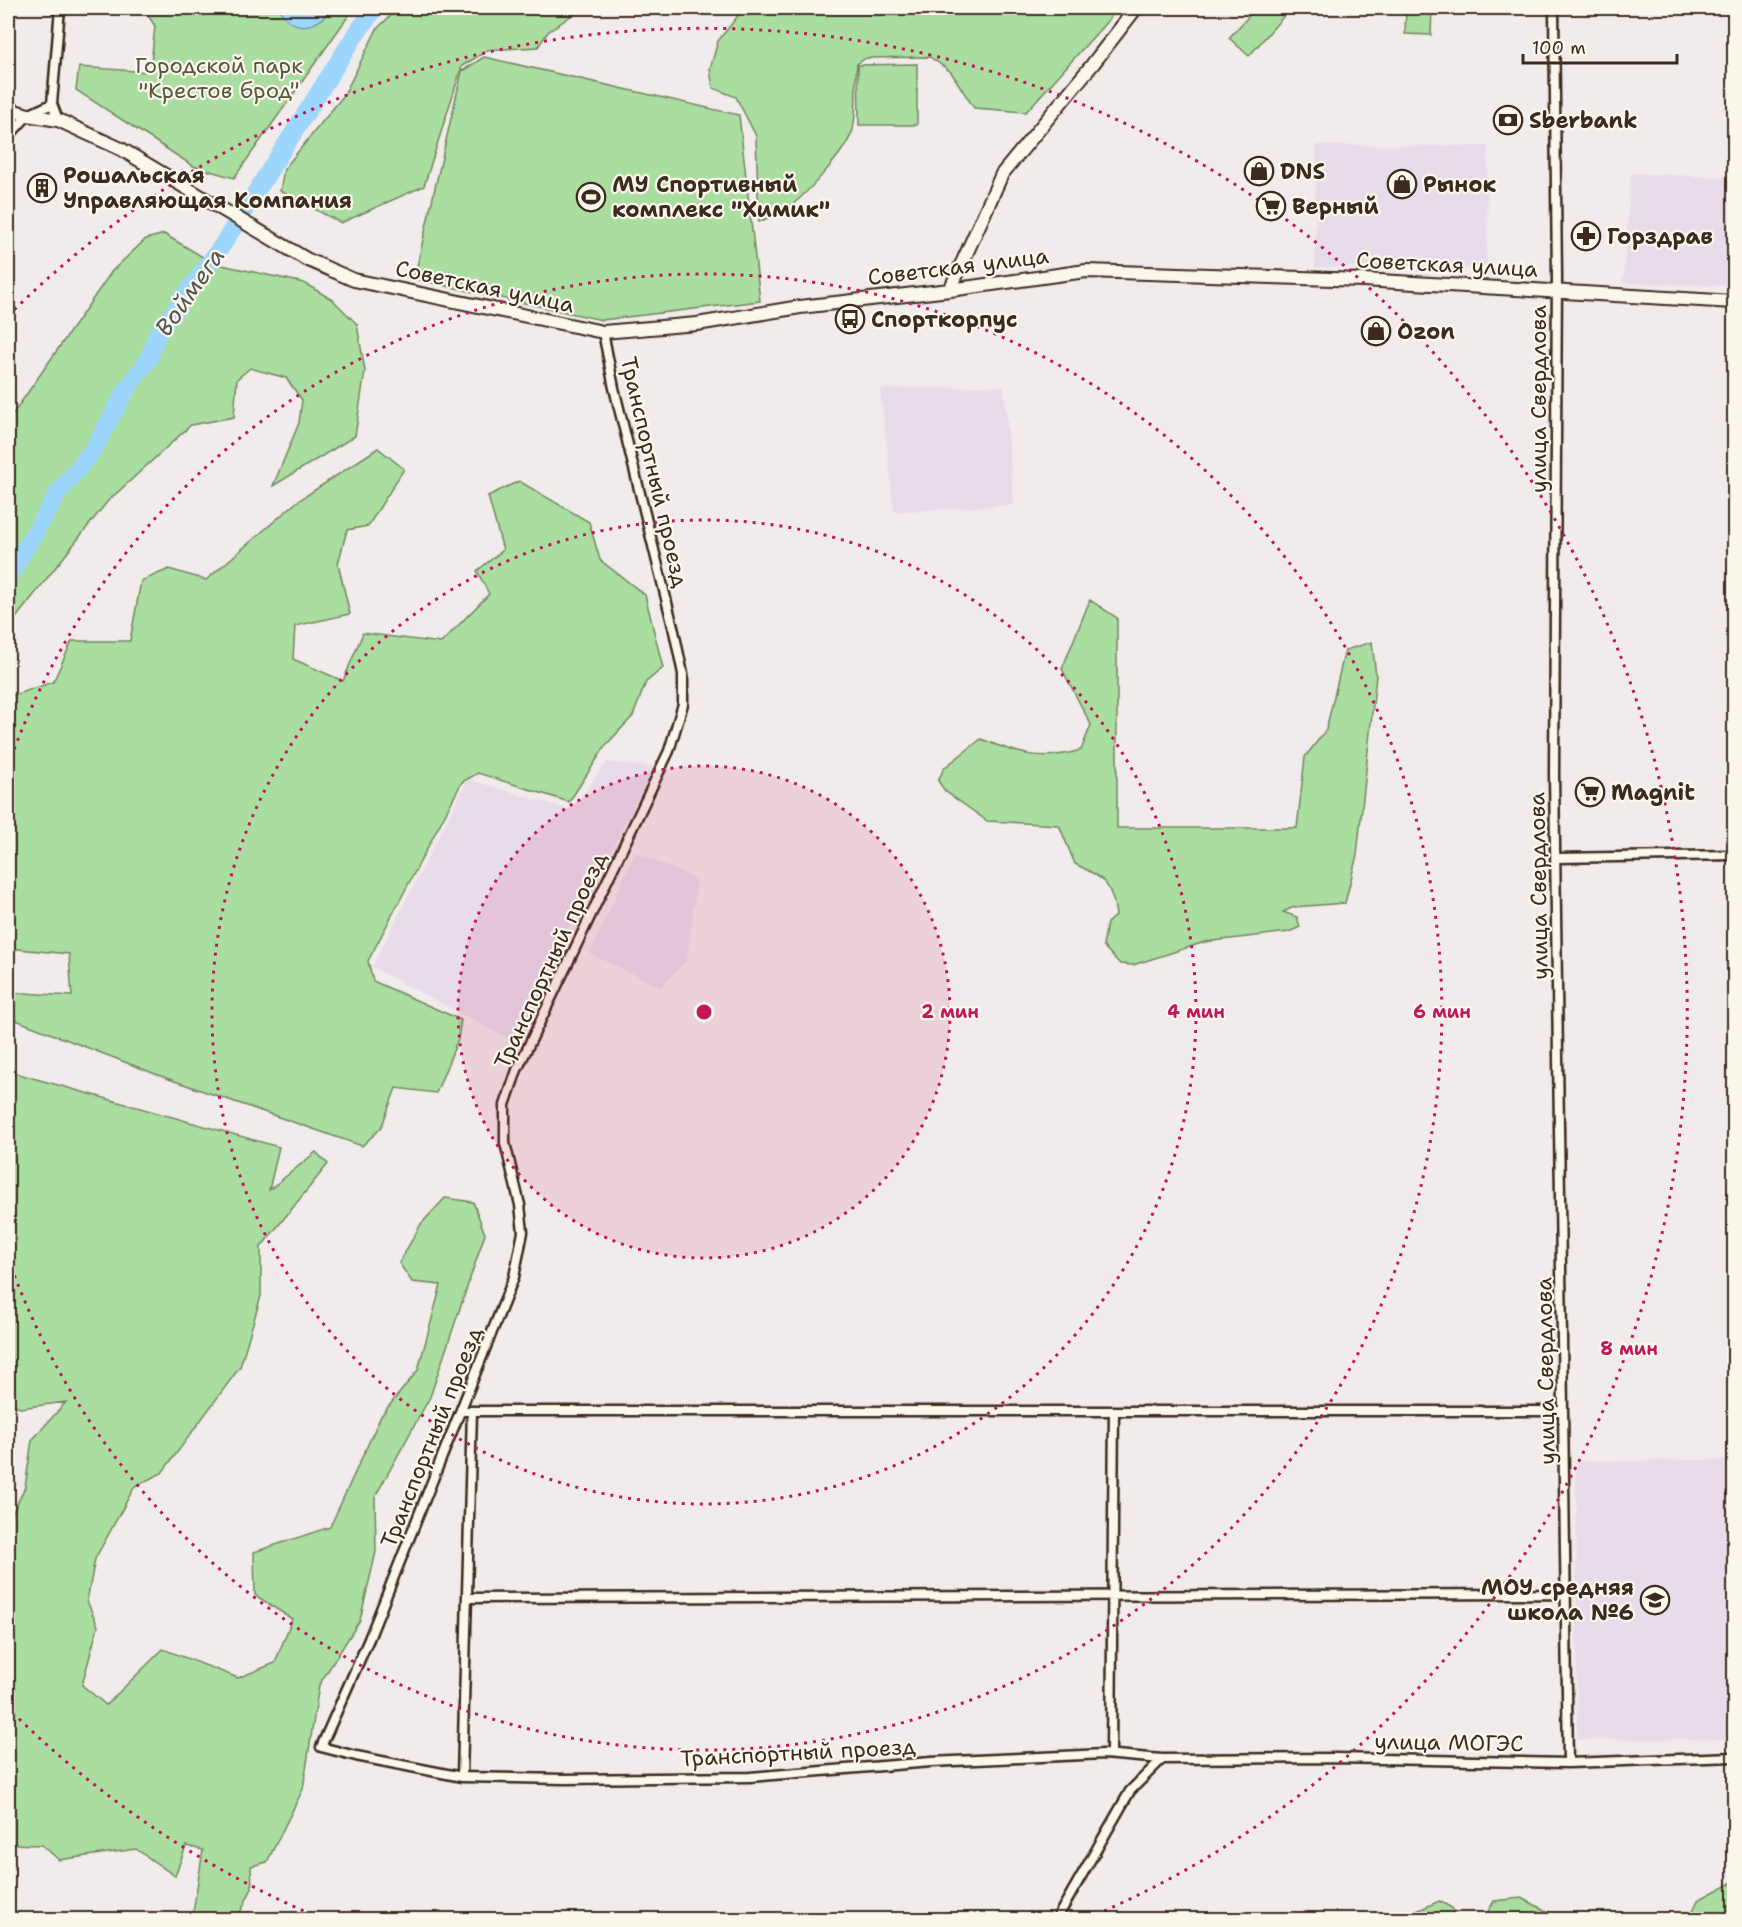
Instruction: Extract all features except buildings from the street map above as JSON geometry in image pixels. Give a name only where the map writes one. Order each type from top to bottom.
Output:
[{"type":"street","points":[[58,120],[52,104],[60,8]]},
{"type":"street","points":[[950,290],[1002,174],[1136,8]]},
{"type":"street","name":"улица Свердлова","points":[[1554,8],[1557,290],[1554,762],[1568,1763]]},
{"type":"street","points":[[8,137],[28,115],[52,104]]},
{"type":"street","name":"Советская улица","points":[[8,109],[58,120],[122,149],[306,259],[354,280],[603,332],[697,324],[800,307],[950,290],[1086,271],[1363,280],[1734,302]]},
{"type":"street","name":"Транспортный проезд","points":[[603,332],[614,388],[674,631],[682,674],[683,704],[669,751],[517,1070],[505,1105],[505,1143],[520,1205],[523,1232],[514,1277],[369,1639],[321,1748],[462,1777],[564,1779],[750,1777],[1049,1755],[1111,1754],[1162,1759]]},
{"type":"street","points":[[1556,858],[1734,855]]},
{"type":"street","points":[[461,1411],[1563,1411]]},
{"type":"street","points":[[462,1777],[472,1411]]},
{"type":"street","points":[[1111,1754],[1114,1411]]},
{"type":"street","points":[[467,1599],[1566,1594]]},
{"type":"street","name":"улица МОГЭС","points":[[1162,1759],[1335,1758],[1568,1763],[1734,1757]]},
{"type":"street","points":[[1056,1920],[1130,1791],[1162,1759]]},
{"type":"shaded area","name":"Рынок","points":[[1316,145],[1488,146],[1487,268],[1315,267]]},
{"type":"shaded area","points":[[1631,173],[1734,178],[1734,286],[1623,283]]},
{"type":"shaded area","points":[[1004,386],[1014,505],[894,512],[880,389]]},
{"type":"shaded area","points":[[607,762],[653,767],[605,863],[588,866],[560,956],[515,1042],[372,967],[468,779],[571,810]]},
{"type":"shaded area","points":[[635,852],[697,880],[687,960],[661,987],[590,954]]},
{"type":"shaded area","name":"МОУ средняя школа №6","points":[[1734,1460],[1734,1739],[1577,1740],[1576,1461]]},
{"type":"green space","name":"Городской парк \"Крестов брод\"","points":[[143,8],[354,8],[234,178],[193,166],[76,90],[79,67],[150,72],[155,26]]},
{"type":"green space","points":[[398,8],[582,8],[548,32],[538,47],[488,50],[462,66],[424,186],[341,223],[280,191],[284,169],[344,95],[377,29]]},
{"type":"green space","points":[[744,8],[1119,8],[1026,112],[974,108],[951,72],[930,57],[866,58],[857,64],[853,129],[844,148],[826,171],[796,201],[786,209],[759,222],[756,136],[736,97],[713,88],[710,69],[718,41]]},
{"type":"green space","points":[[1256,8],[1286,8],[1289,10],[1249,56],[1229,38]]},
{"type":"green space","points":[[1406,8],[1432,8],[1431,35],[1405,34]]},
{"type":"green space","name":"МУ Спортивный комплекс \"Химик\"","points":[[484,57],[739,115],[760,301],[602,320],[414,279],[462,71]]},
{"type":"green space","points":[[917,64],[917,125],[859,125],[858,65]]},
{"type":"green space","points":[[164,234],[213,263],[304,283],[333,300],[357,324],[365,371],[355,436],[273,486],[299,423],[302,400],[286,378],[250,368],[237,379],[234,417],[191,425],[107,502],[8,628],[8,421],[112,271],[146,239]]},
{"type":"green space","points":[[378,448],[404,469],[368,526],[347,530],[338,564],[350,614],[295,626],[293,659],[343,681],[363,633],[441,643],[489,594],[477,571],[503,550],[488,496],[519,481],[589,522],[600,560],[645,595],[663,668],[646,682],[633,716],[606,745],[569,802],[478,773],[462,782],[368,961],[373,981],[461,1020],[458,1039],[436,1093],[396,1088],[381,1128],[362,1146],[166,1078],[8,1017],[8,992],[72,996],[69,954],[8,948],[8,697],[53,682],[72,641],[130,641],[141,581],[169,569],[206,580],[298,501]]},
{"type":"green space","points":[[1090,600],[1117,618],[1117,828],[1297,828],[1305,757],[1326,730],[1345,650],[1372,642],[1376,676],[1357,855],[1345,903],[1294,907],[1283,912],[1297,917],[1300,927],[1289,932],[1205,942],[1133,965],[1120,964],[1103,946],[1107,923],[1116,915],[1109,888],[1099,877],[1075,864],[1059,825],[987,821],[945,791],[938,781],[944,768],[981,739],[1030,755],[1067,754],[1081,750],[1091,725],[1062,669]]},
{"type":"green space","points":[[15,1073],[279,1147],[269,1190],[316,1152],[328,1164],[261,1247],[261,1296],[240,1367],[162,1473],[135,1486],[95,1559],[87,1601],[98,1626],[82,1685],[106,1705],[163,1649],[238,1678],[275,1663],[292,1619],[255,1595],[254,1552],[330,1527],[381,1416],[418,1370],[441,1285],[412,1282],[399,1263],[421,1224],[445,1198],[473,1202],[485,1234],[430,1397],[375,1497],[376,1552],[360,1620],[319,1685],[303,1789],[267,1862],[251,1866],[252,1888],[237,1919],[192,1919],[203,1850],[186,1846],[175,1876],[136,1849],[59,1860],[42,1845],[8,1844],[8,1523],[25,1487],[32,1440],[66,1402],[20,1408],[8,1400],[8,1082]]},
{"type":"green space","points":[[1734,1882],[1734,1919],[1689,1919],[1698,1900]]},
{"type":"green space","points":[[1522,1898],[1561,1919],[1484,1919],[1494,1901]]},
{"type":"green space","points":[[1439,1901],[1452,1908],[1459,1919],[1399,1919]]},
{"type":"water","points":[[279,8],[331,8],[319,21],[305,26],[290,22]]},
{"type":"waterway","name":"Воймега","points":[[8,577],[59,492],[93,450],[128,387],[148,360],[157,335],[223,244],[354,37],[375,8]]},
{"type":"place","name":"Sberbank","points":[[1508,120]]},
{"type":"place","name":"DNS","points":[[1259,171]]},
{"type":"place","name":"Рынок","points":[[1402,184]]},
{"type":"place","name":"Рошальская Управляющая Компания","points":[[42,188]]},
{"type":"place","name":"МУ Спортивный комплекс \"Химик\"","points":[[591,197]]},
{"type":"place","name":"Верный","points":[[1271,206]]},
{"type":"place","name":"Горздрав","points":[[1586,236]]},
{"type":"place","name":"Спорткорпус","points":[[850,319]]},
{"type":"place","name":"Ozon","points":[[1376,331]]},
{"type":"place","name":"Magnit","points":[[1590,792]]},
{"type":"place","name":"МОУ средняя школа №6","points":[[1655,1600]]}]
